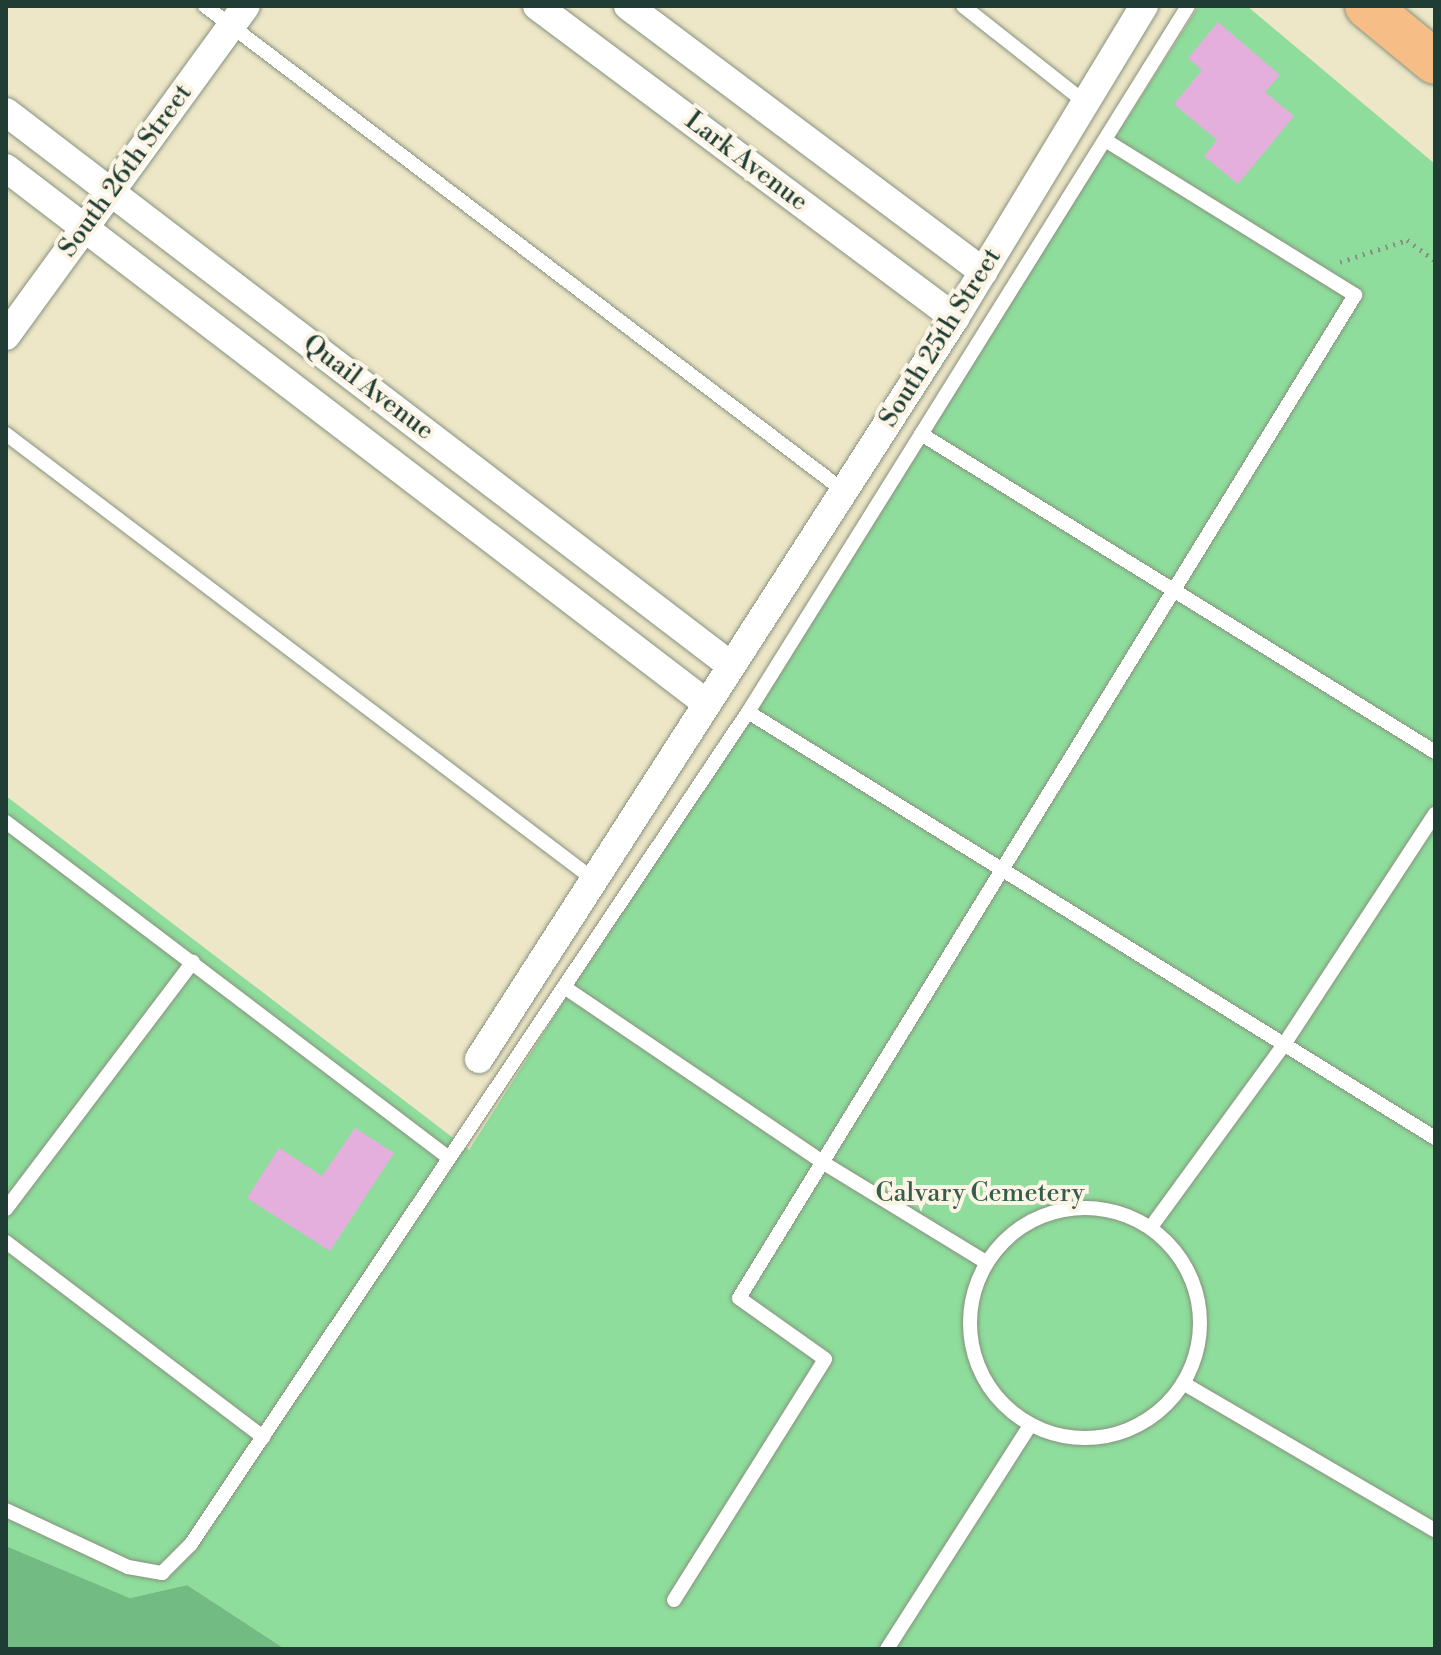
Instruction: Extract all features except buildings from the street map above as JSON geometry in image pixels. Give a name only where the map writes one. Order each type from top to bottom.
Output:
[{"type":"main road","points":[[1367,6],[1431,52]]},
{"type":"street","name":"Lark Avenue","points":[[537,6],[955,318]]},
{"type":"street","name":"Lark Avenue","points":[[628,6],[984,272]]},
{"type":"street","name":"South 25th Street","points":[[479,1059],[955,318],[1144,6]]},
{"type":"street","name":"South 26th Street","points":[[6,336],[239,16]]},
{"type":"street","name":"Quail Avenue","points":[[6,112],[730,665]]},
{"type":"street","name":"Quail Avenue","points":[[6,168],[706,703]]},
{"type":"street","points":[[324,411],[351,375]]},
{"type":"street","points":[[570,599],[597,563]]},
{"type":"lane","points":[[205,6],[239,16],[844,491]]},
{"type":"lane","points":[[963,6],[1086,103]]},
{"type":"lane","points":[[6,1510],[128,1567],[162,1573],[191,1544],[748,712],[1188,6]]},
{"type":"lane","points":[[674,1600],[825,1359],[739,1298],[1355,295],[1105,140]]},
{"type":"lane","points":[[6,434],[593,879]]},
{"type":"lane","points":[[921,434],[1435,752]]},
{"type":"lane","points":[[748,712],[1435,1138]]},
{"type":"lane","points":[[1151,1227],[1285,1043],[1435,814]]},
{"type":"lane","points":[[6,822],[449,1158]]},
{"type":"lane","points":[[6,1209],[193,962]]},
{"type":"lane","points":[[564,987],[822,1162],[986,1262]]},
{"type":"lane","points":[[1074,1207],[1114,1211],[1151,1227],[1184,1264],[1200,1311],[1200,1336],[1183,1383],[1168,1403],[1127,1431],[1078,1438],[1030,1425],[990,1389],[977,1366],[970,1313],[986,1262],[1024,1224],[1074,1207]]},
{"type":"lane","points":[[6,1242],[263,1437]]},
{"type":"lane","points":[[1183,1383],[1435,1530]]},
{"type":"lane","points":[[887,1649],[1030,1425]]},
{"type":"path","points":[[1316,270],[1407,240],[1435,260]]},
{"type":"green space","name":"Calvary Cemetery","points":[[1199,6],[1247,6],[1435,164],[1435,1649],[285,1649],[187,1585],[130,1598],[6,1546],[6,796],[469,1150]]},
{"type":"green space","points":[[6,1546],[130,1598],[187,1585],[285,1649],[6,1649]]}]
